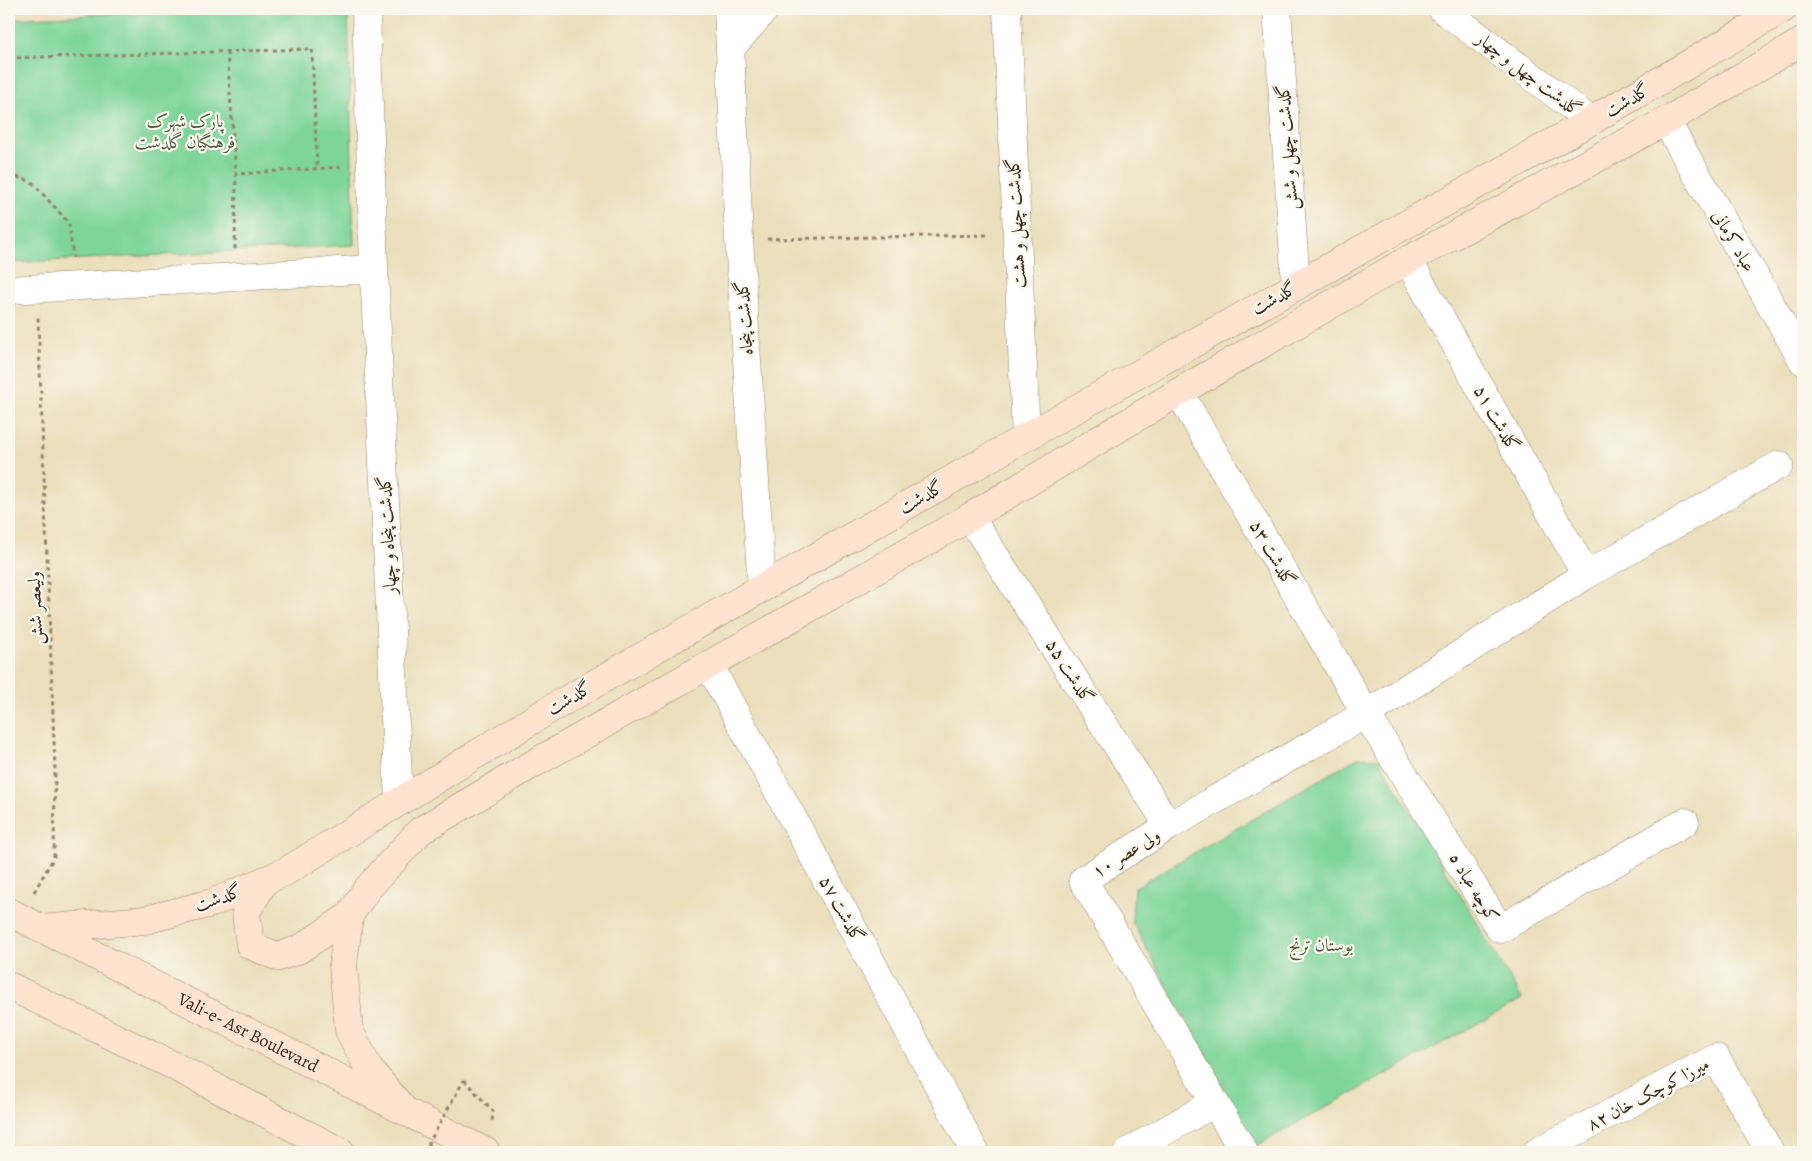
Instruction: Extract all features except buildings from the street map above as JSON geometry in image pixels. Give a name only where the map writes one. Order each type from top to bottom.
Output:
[{"type":"street","name":"گلدشت پنجاه و چهار","points":[[366,9],[374,269],[399,802]]},
{"type":"street","name":"گلدشت پنجاه","points":[[728,9],[739,240],[762,588]]},
{"type":"street","points":[[730,49],[766,9]]},
{"type":"street","name":"گلدشت چهل و هشت","points":[[1007,9],[1026,437]]},
{"type":"street","name":"گلدشت چهل و شش","points":[[1277,9],[1296,286]]},
{"type":"street","name":"گلدشت چهل و چهار","points":[[1442,9],[1592,121]]},
{"type":"street","name":"گلدشت","points":[[23,920],[145,920],[212,902],[285,872],[547,711],[1026,437],[1592,121],[1783,9]]},
{"type":"street","name":"گلدشت","points":[[404,1110],[369,1069],[349,1030],[343,966],[349,916],[367,889],[420,831],[526,768],[970,517],[1179,392],[1408,260],[1666,121],[1803,41]]},
{"type":"street","name":"عباد کرمانی","points":[[1666,121],[1803,361]]},
{"type":"street","name":"گلدشت ۵۱","points":[[1408,260],[1586,575]]},
{"type":"street","points":[[9,290],[374,269]]},
{"type":"street","name":"گلدشت ۵۳","points":[[1179,392],[1366,714]]},
{"type":"street","name":"ولی عصر ۱۰","points":[[1244,1152],[1083,880],[1169,826],[1366,714],[1586,575],[1779,465]]},
{"type":"street","name":"گلدشت ۵۵","points":[[970,517],[1169,826]]},
{"type":"street","name":"گلدشت ۵۷","points":[[709,665],[975,1152]]},
{"type":"street","name":"كوچه عباد ٥","points":[[1366,714],[1500,929],[1685,822]]},
{"type":"street","points":[[265,880],[246,912],[250,945],[278,957],[300,949],[349,916]]},
{"type":"street","name":"Vali-e- Asr Boulevard","points":[[23,920],[404,1110],[488,1140]]},
{"type":"street","points":[[9,986],[168,1062],[341,1152]]},
{"type":"street","name":"میرزا کوچک خان ۸۲","points":[[1537,1152],[1716,1058],[1770,1152]]},
{"type":"street","points":[[1128,1152],[1214,1103]]},
{"type":"path","points":[[9,58],[312,49],[317,169]]},
{"type":"path","points":[[226,52],[236,174],[234,277]]},
{"type":"path","points":[[236,174],[371,165]]},
{"type":"path","points":[[9,175],[31,181],[69,223],[77,286]]},
{"type":"path","points":[[739,240],[1016,234]]},
{"type":"path","name":"ولیعصر شش","points":[[23,920],[54,856],[55,769],[37,289]]},
{"type":"path","points":[[424,1152],[464,1080],[493,1112],[488,1140]]},
{"type":"green space","name":"پارک شهرک فرهنگیان گلدشت","points":[[207,9],[348,9],[354,245],[9,263],[9,19]]},
{"type":"green space","name":"بوستان ترنج","points":[[1359,757],[1379,759],[1522,999],[1256,1146],[1132,922],[1134,888]]}]
